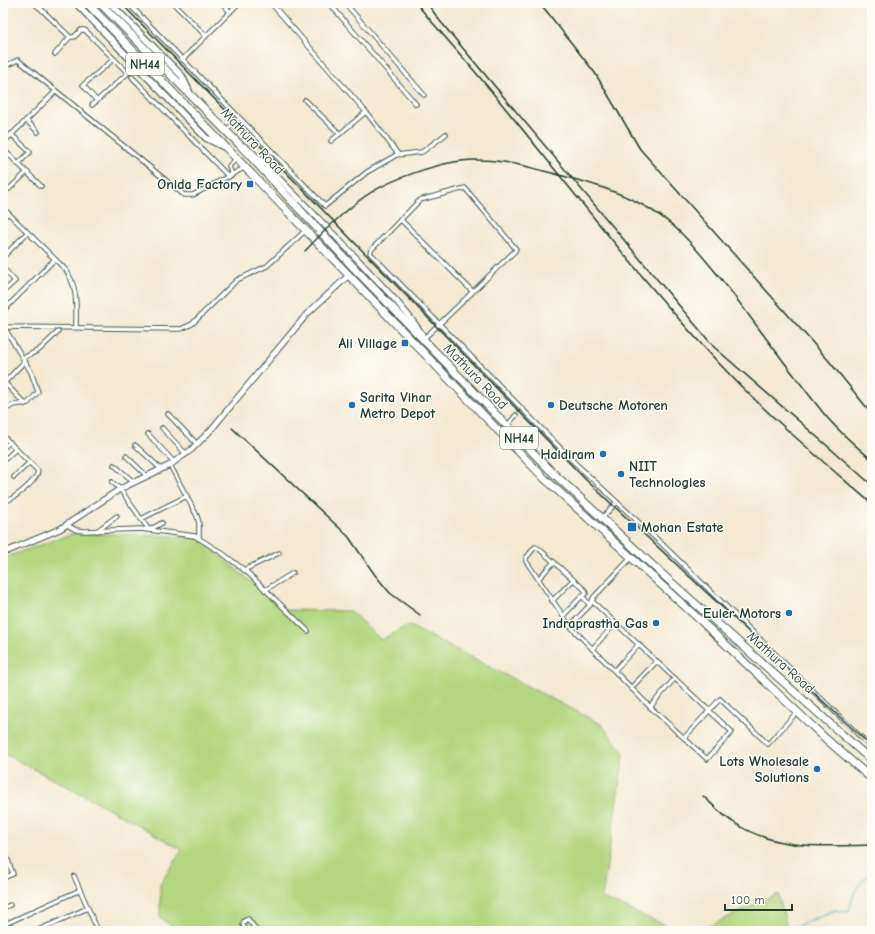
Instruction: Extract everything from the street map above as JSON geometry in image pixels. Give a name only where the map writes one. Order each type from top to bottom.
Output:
[{"type":"highway","name":"Mathura Road","points":[[87,3],[244,168],[544,478],[701,621],[797,712],[872,779]]},
{"type":"highway","name":"Mathura Road","points":[[100,3],[226,130],[431,349],[550,470],[872,761]]},
{"type":"main road","name":"Mathura Road","points":[[76,3],[206,138],[224,147]]},
{"type":"main road","points":[[110,3],[182,76],[189,92]]},
{"type":"street","points":[[33,3],[70,37]]},
{"type":"street","points":[[128,3],[325,206],[367,172],[397,155],[422,152],[446,134]]},
{"type":"street","points":[[174,3],[206,36]]},
{"type":"street","points":[[222,3],[230,12]]},
{"type":"street","points":[[182,60],[239,3]]},
{"type":"street","points":[[271,3],[366,112],[397,152],[397,155]]},
{"type":"street","points":[[329,3],[416,104]]},
{"type":"street","points":[[346,3],[424,95]]},
{"type":"street","points":[[55,54],[70,37],[74,37],[81,30],[85,30],[128,73],[92,105]]},
{"type":"street","points":[[97,101],[83,85],[114,58]]},
{"type":"street","points":[[3,67],[18,60],[55,92],[184,195],[193,195],[244,168]]},
{"type":"street","points":[[132,76],[231,176]]},
{"type":"street","points":[[3,142],[55,92]]},
{"type":"street","points":[[305,100],[340,134]]},
{"type":"street","points":[[331,141],[366,112]]},
{"type":"street","points":[[226,130],[239,119]]},
{"type":"street","points":[[26,120],[38,132]]},
{"type":"street","points":[[11,134],[30,152],[18,164]]},
{"type":"street","points":[[3,149],[41,186]]},
{"type":"street","points":[[231,176],[229,166],[236,159]]},
{"type":"street","points":[[9,189],[27,172]]},
{"type":"street","points":[[423,339],[439,324],[472,291],[516,249],[467,189],[463,188],[423,198],[400,219],[370,252],[439,324],[522,410],[872,748]]},
{"type":"street","points":[[3,208],[54,260],[66,270],[73,282],[76,293],[76,326]]},
{"type":"street","points":[[3,218],[8,213]]},
{"type":"street","points":[[400,219],[472,291]]},
{"type":"street","points":[[5,328],[76,326],[186,328],[237,280],[267,266],[305,231]]},
{"type":"street","points":[[3,257],[27,233]]},
{"type":"street","points":[[3,311],[54,260]]},
{"type":"street","points":[[3,268],[15,281],[3,292]]},
{"type":"street","points":[[3,553],[50,534],[67,525],[120,490],[172,464],[186,454],[197,444],[307,314],[348,276]]},
{"type":"street","points":[[3,335],[5,328]]},
{"type":"street","points":[[3,411],[16,404],[25,404],[38,392],[34,379],[5,328]]},
{"type":"street","points":[[25,404],[3,383],[24,360],[39,350],[58,332]]},
{"type":"street","points":[[168,414],[197,444]]},
{"type":"street","points":[[507,426],[516,416]]},
{"type":"street","points":[[162,428],[186,454]]},
{"type":"street","points":[[148,434],[172,464],[188,496],[199,523],[199,539]]},
{"type":"street","points":[[3,436],[38,471],[37,476],[12,498],[3,502]]},
{"type":"street","points":[[3,448],[10,442]]},
{"type":"street","points":[[135,445],[161,470]]},
{"type":"street","points":[[3,461],[16,449]]},
{"type":"street","points":[[126,456],[147,476]]},
{"type":"street","points":[[14,477],[30,462]]},
{"type":"street","points":[[114,465],[134,482]]},
{"type":"street","points":[[112,482],[120,490],[149,530]]},
{"type":"street","points":[[141,519],[188,496]]},
{"type":"street","points":[[602,518],[617,502]]},
{"type":"street","points":[[97,531],[117,516]]},
{"type":"street","points":[[149,530],[162,523]]},
{"type":"street","points":[[67,525],[76,530],[149,530],[189,534],[222,553],[244,570],[308,631]]},
{"type":"street","points":[[563,616],[586,591],[538,548],[535,547],[526,560],[552,601],[570,626],[650,707],[707,760],[732,732],[616,623],[582,596]]},
{"type":"street","points":[[244,570],[279,553]]},
{"type":"street","points":[[570,626],[631,558]]},
{"type":"street","points":[[538,579],[554,562]]},
{"type":"street","points":[[265,590],[293,573]]},
{"type":"street","points":[[552,601],[573,580]]},
{"type":"street","points":[[592,649],[616,623]]},
{"type":"street","points":[[614,670],[639,644]]},
{"type":"street","points":[[631,688],[657,661]]},
{"type":"street","points":[[650,707],[675,678]]},
{"type":"street","points":[[684,738],[720,698],[768,744],[797,712]]},
{"type":"street","points":[[3,878],[12,875],[13,872],[6,855]]},
{"type":"street","points":[[74,876],[98,931]]},
{"type":"street","points":[[3,926],[80,890]]},
{"type":"street","points":[[3,908],[10,905]]},
{"type":"street","points":[[36,931],[88,908]]},
{"type":"street","points":[[245,931],[243,924],[244,921],[248,920],[257,931]]},
{"type":"green space","points":[[75,533],[198,537],[284,610],[350,611],[381,640],[408,625],[601,724],[624,753],[602,898],[679,931],[247,931],[242,927],[228,931],[177,931],[160,917],[160,884],[182,850],[106,807],[3,753],[3,558]]},
{"type":"green space","points":[[778,894],[788,931],[699,931]]},
{"type":"waterway","points":[[793,931],[797,926],[835,910],[848,912],[857,888],[872,872]]},
{"type":"railway","points":[[121,3],[586,480],[872,747]]},
{"type":"railway","points":[[416,3],[487,86],[607,234],[700,343],[767,411],[872,504]]},
{"type":"railway","points":[[427,3],[440,21],[714,347],[872,485]]},
{"type":"railway","points":[[540,3],[595,73],[640,149],[829,361],[872,414]]},
{"type":"railway","points":[[305,251],[338,218],[371,192],[416,172],[449,163],[478,160],[502,162],[585,182],[615,192],[630,198],[658,214],[671,223],[688,240],[729,289],[830,421],[872,460]]},
{"type":"railway","points":[[232,428],[348,536],[375,575],[390,593],[420,615]]},
{"type":"railway","points":[[703,796],[733,822],[766,838],[800,845],[872,845]]},
{"type":"place","name":"Onida Factory","points":[[250,184]]},
{"type":"place","name":"Ali Village","points":[[405,343]]},
{"type":"place","name":"Sarita Vihar Metro Depot","points":[[352,405]]},
{"type":"place","name":"Deutsche Motoren","points":[[551,405]]},
{"type":"place","name":"Haldiram","points":[[603,454]]},
{"type":"place","name":"NIIT Technologies","points":[[621,474]]},
{"type":"place","name":"Mohan Estate","points":[[632,527]]},
{"type":"place","name":"Euler Motors","points":[[789,613]]},
{"type":"place","name":"Indraprastha Gas","points":[[656,623]]},
{"type":"place","name":"Lots Wholesale Solutions","points":[[817,769]]}]
